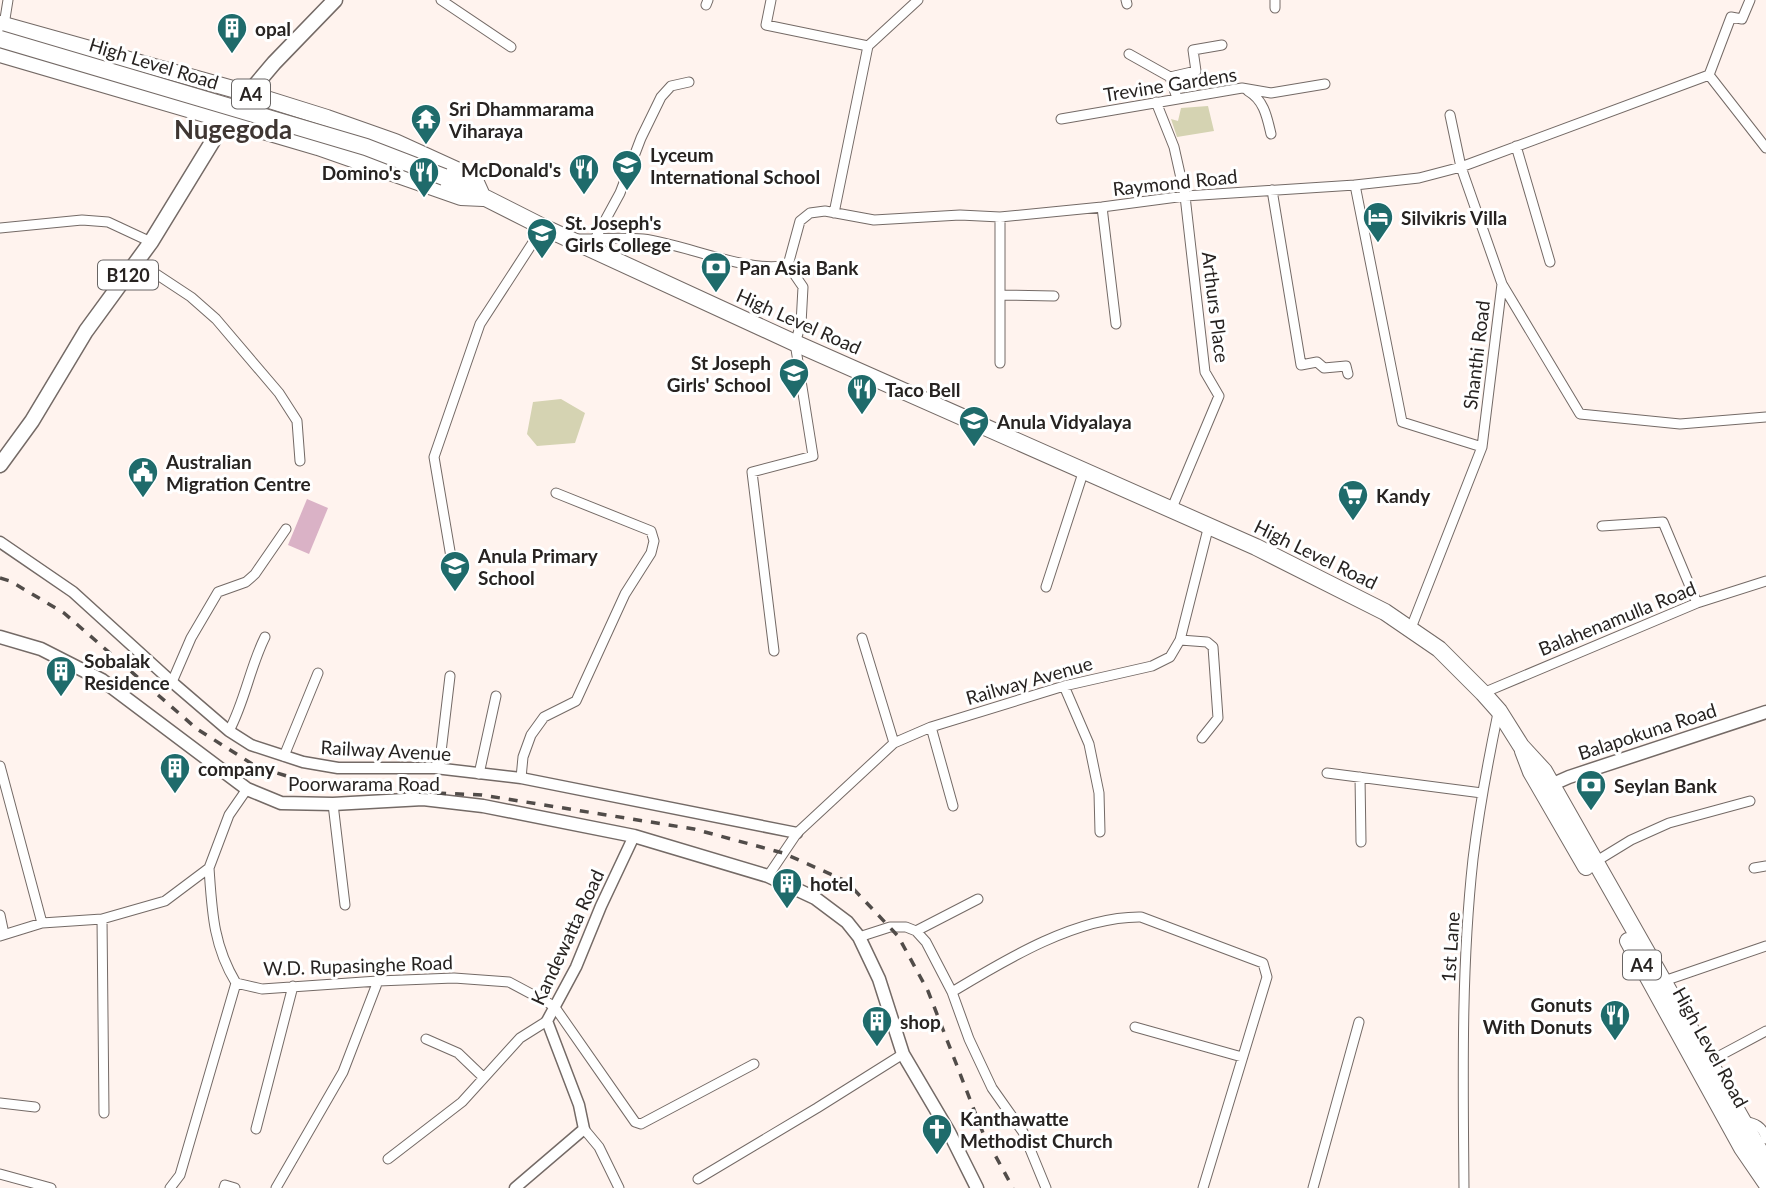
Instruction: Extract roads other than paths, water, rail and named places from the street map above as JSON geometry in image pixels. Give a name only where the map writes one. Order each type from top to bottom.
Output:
[{"type":"highway","name":"A4","points":[[0,54],[318,148],[461,197],[483,198],[474,178],[395,142],[251,88],[180,75],[2,29]]},
{"type":"highway","name":"High Level Road","points":[[2,29],[366,147],[444,177],[543,227],[795,343],[1209,525],[1385,612],[1411,628],[1438,649],[1483,693],[1499,711],[1521,746],[1545,771],[1546,787],[1611,910],[1742,1148],[1766,1183]]},
{"type":"highway","points":[[173,107],[180,75]]},
{"type":"highway","points":[[318,148],[327,118]]},
{"type":"highway","name":"High Level Road","points":[[1546,787],[1595,862],[1742,1121],[1766,1156]]},
{"type":"main road","name":"B120","points":[[0,465],[32,421],[86,331],[151,243],[225,121],[251,88],[335,0]]},
{"type":"main road","name":"Poorwarama Road","points":[[0,637],[41,649],[102,680],[247,789],[281,803],[333,804],[423,799],[483,806],[634,836],[768,876],[815,898],[847,922],[859,937],[880,979],[902,1054],[949,1132],[977,1188]]},
{"type":"main road","name":"Balapokuna Road","points":[[1546,787],[1766,712]]},
{"type":"street","points":[[2,29],[8,0]]},
{"type":"street","points":[[441,0],[511,47]]},
{"type":"street","points":[[771,0],[766,25],[868,46]]},
{"type":"street","points":[[834,213],[868,46],[918,0]]},
{"type":"street","points":[[1750,0],[1742,19],[1731,17],[1709,75],[1766,148]]},
{"type":"street","points":[[1129,54],[1170,77],[1196,71],[1193,50],[1222,45]]},
{"type":"street","name":"Raymond Road","points":[[788,265],[800,221],[810,213],[834,213],[874,219],[960,215],[1000,217],[1185,196],[1419,178],[1461,167],[1709,75]]},
{"type":"street","points":[[1170,77],[1177,99]]},
{"type":"street","points":[[595,239],[620,193],[636,149],[661,97],[671,86],[689,82]]},
{"type":"street","name":"Trevine Gardens","points":[[1061,118],[1243,89],[1271,93],[1325,83]]},
{"type":"street","points":[[1243,89],[1258,97],[1271,134]]},
{"type":"street","name":"Arthurs Place","points":[[1156,102],[1174,147],[1185,196],[1205,372],[1219,396],[1172,508]]},
{"type":"street","points":[[1450,115],[1461,167],[1502,284]]},
{"type":"street","points":[[1516,146],[1550,262]]},
{"type":"street","points":[[1355,185],[1402,422],[1482,447]]},
{"type":"street","points":[[1272,190],[1301,365],[1317,362],[1324,368],[1346,366],[1348,374]]},
{"type":"street","points":[[1102,207],[1116,324]]},
{"type":"street","points":[[1000,217],[1000,363]]},
{"type":"street","points":[[0,228],[82,220],[108,222],[151,243]]},
{"type":"street","points":[[452,563],[434,457],[480,324],[543,227]]},
{"type":"street","points":[[573,239],[644,239],[758,265],[788,265],[803,287],[801,324],[795,343],[813,456],[752,472],[774,651]]},
{"type":"street","points":[[138,262],[191,297],[216,320],[279,393],[297,421],[300,461]]},
{"type":"street","name":"Shanthi Road","points":[[1502,284],[1580,414],[1680,424],[1766,417]]},
{"type":"street","name":"Shanthi Road","points":[[1411,628],[1482,447],[1502,284]]},
{"type":"street","points":[[1001,295],[1054,296]]},
{"type":"street","points":[[1046,587],[1084,470]]},
{"type":"street","points":[[521,778],[523,757],[531,736],[544,717],[576,701],[625,594],[651,553],[654,541],[651,531],[556,493]]},
{"type":"street","points":[[1602,526],[1664,522],[1697,603]]},
{"type":"street","points":[[1202,738],[1218,718],[1213,647],[1207,642],[1180,640],[1209,525]]},
{"type":"street","points":[[172,682],[191,638],[218,592],[246,582],[286,529]]},
{"type":"street","name":"Railway Avenue","points":[[0,542],[73,592],[229,731],[251,745],[303,762],[338,768],[439,769],[521,778],[797,832]]},
{"type":"street","name":"Balahenamulla Road","points":[[1483,693],[1697,603],[1766,581]]},
{"type":"street","points":[[229,731],[240,709],[256,655],[265,637]]},
{"type":"street","points":[[862,638],[894,743]]},
{"type":"street","name":"Railway Avenue","points":[[768,876],[797,832],[894,743],[931,727],[1064,686],[1152,666],[1170,657],[1180,640]]},
{"type":"street","points":[[284,756],[318,673]]},
{"type":"street","points":[[439,769],[450,676]]},
{"type":"street","points":[[1064,686],[1089,744],[1099,793],[1100,832]]},
{"type":"street","points":[[479,774],[496,696]]},
{"type":"street","name":"1st Lane","points":[[1464,1188],[1462,1027],[1473,861],[1482,793],[1499,711]]},
{"type":"street","points":[[931,727],[953,806]]},
{"type":"street","points":[[0,766],[42,923]]},
{"type":"street","points":[[1327,773],[1482,793]]},
{"type":"street","points":[[1360,777],[1361,842]]},
{"type":"street","points":[[0,915],[2,935],[42,923],[102,919],[165,901],[209,867],[229,815],[247,789]]},
{"type":"street","points":[[1595,862],[1632,840],[1669,824],[1750,801]]},
{"type":"street","points":[[333,804],[345,905]]},
{"type":"street","name":"Kandewatta Road","points":[[583,1129],[579,1105],[547,1021],[576,967],[634,836]]},
{"type":"street","points":[[1754,868],[1766,866]]},
{"type":"street","name":"W.D. Rupasinghe Road","points":[[209,867],[213,926],[224,963],[236,982],[262,989],[454,978],[509,982],[554,1006]]},
{"type":"street","points":[[916,931],[978,899]]},
{"type":"street","points":[[952,992],[1022,950],[1098,922],[1122,917],[1141,917],[1263,963],[1267,977],[1203,1188]]},
{"type":"street","points":[[102,919],[103,1113]]},
{"type":"street","points":[[859,937],[890,928],[906,928],[916,931],[926,942],[952,992],[969,1039],[992,1088],[1023,1132],[1046,1188]]},
{"type":"street","points":[[1664,981],[1766,946]]},
{"type":"street","points":[[276,1188],[343,1072],[378,981]]},
{"type":"street","points":[[170,1188],[180,1175],[236,982]]},
{"type":"street","points":[[256,1129],[293,986]]},
{"type":"street","points":[[554,1006],[635,1122],[642,1124],[754,1064]]},
{"type":"street","points":[[388,1159],[462,1102],[520,1038],[547,1021]]},
{"type":"street","points":[[1313,1188],[1359,1022]]},
{"type":"street","points":[[1135,1027],[1242,1057]]},
{"type":"street","points":[[1708,1062],[1766,1031]]},
{"type":"street","points":[[426,1040],[458,1053],[483,1077]]},
{"type":"street","points":[[698,1179],[902,1054]]},
{"type":"street","points":[[0,1103],[35,1107]]},
{"type":"street","points":[[1742,1121],[1756,1123],[1765,1134]]},
{"type":"street","points":[[515,1188],[583,1129],[598,1147],[619,1188]]},
{"type":"street","points":[[0,1174],[51,1188]]},
{"type":"street","points":[[224,1188],[225,1185],[235,1188]]},
{"type":"railway","points":[[0,578],[10,581],[64,613],[197,729],[257,767],[327,788],[482,795],[694,829],[783,853],[846,881],[898,936],[928,991],[983,1133],[1013,1188]]},
{"type":"place","name":"opal","points":[[232,55]]},
{"type":"place","name":"Sri Dhammarama Viharaya","points":[[426,146]]},
{"type":"place","name":"Lyceum International School","points":[[627,192]]},
{"type":"place","name":"McDonald's","points":[[584,196]]},
{"type":"place","name":"Domino's","points":[[424,199]]},
{"type":"place","name":"Silvikris Villa","points":[[1378,244]]},
{"type":"place","name":"St. Joseph's Girls College","points":[[542,260]]},
{"type":"place","name":"Pan Asia Bank","points":[[716,294]]},
{"type":"place","name":"St Joseph Girls' School","points":[[794,400]]},
{"type":"place","name":"Taco Bell","points":[[862,416]]},
{"type":"place","name":"Anula Vidyalaya","points":[[974,448]]},
{"type":"place","name":"Australian Migration Centre","points":[[143,499]]},
{"type":"place","name":"Kandy","points":[[1353,522]]},
{"type":"place","name":"Anula Primary School","points":[[455,593]]},
{"type":"place","name":"Sobalak Residence","points":[[61,698]]},
{"type":"place","name":"company","points":[[175,795]]},
{"type":"place","name":"Seylan Bank","points":[[1591,812]]},
{"type":"place","name":"hotel","points":[[787,910]]},
{"type":"place","name":"Gonuts With Donuts","points":[[1615,1042]]},
{"type":"place","name":"shop","points":[[877,1048]]},
{"type":"place","name":"Kanthawatte Methodist Church","points":[[937,1156]]},
{"type":"district","name":"Nugegoda","points":[[233,129]]}]
